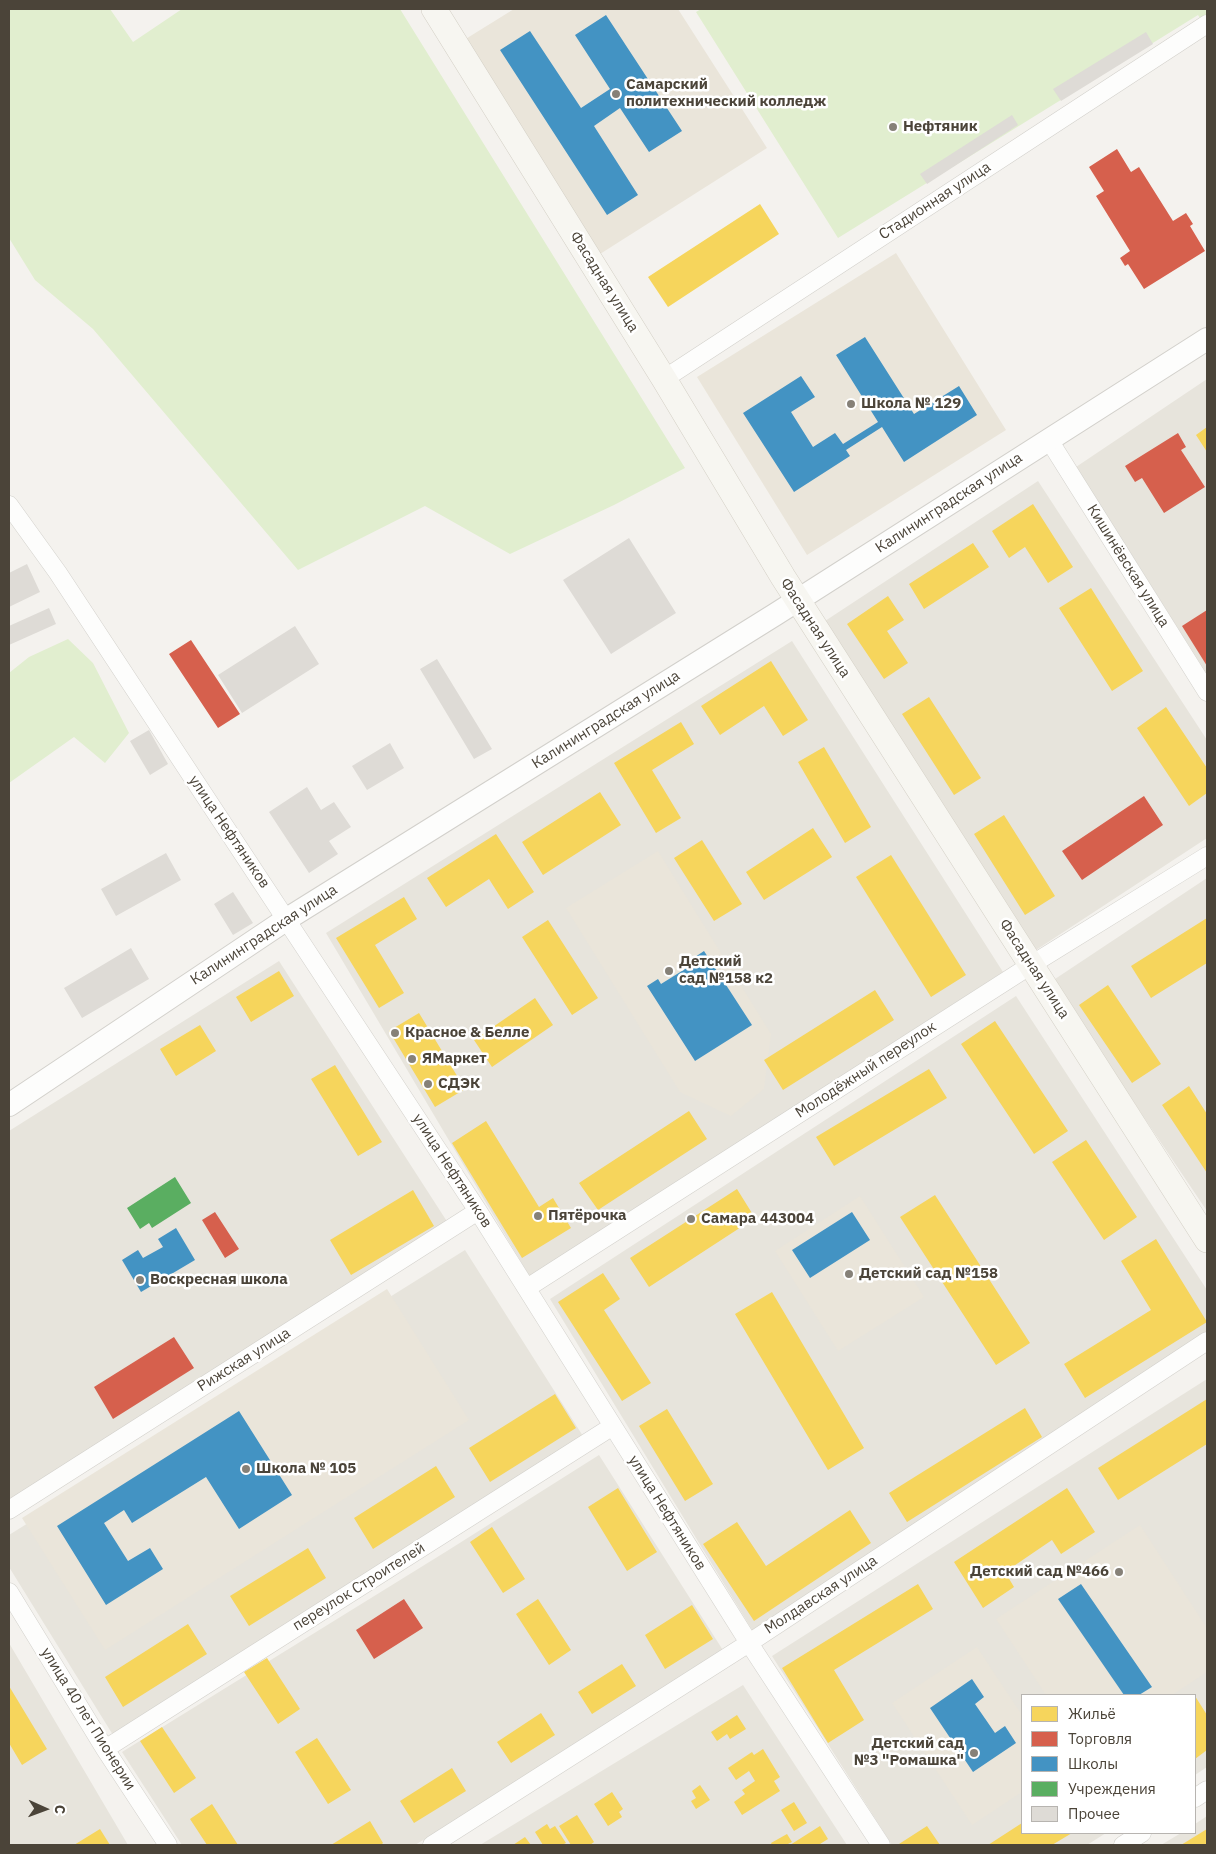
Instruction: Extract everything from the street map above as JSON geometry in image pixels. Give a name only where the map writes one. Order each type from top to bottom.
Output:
[{"type":"main road","name":"Фасадная улица","points":[[434,9],[664,379],[798,600],[1207,1240]]},
{"type":"street","name":"Стадионная улица","points":[[664,379],[1207,24]]},
{"type":"street","name":"Калининградская улица","points":[[9,1104],[287,919],[798,600],[1207,339]]},
{"type":"street","name":"Кишинёвская улица","points":[[1049,440],[1207,692]]},
{"type":"street","name":"улица Нефтяников","points":[[9,505],[63,581],[478,1211],[749,1643],[881,1845]]},
{"type":"street","name":"Молодёжный переулок","points":[[527,1288],[1031,965],[1207,856]]},
{"type":"street","name":"Рижская улица","points":[[9,1510],[478,1211]]},
{"type":"street","name":"Молдавская улица","points":[[432,1845],[749,1643],[1207,1341]]},
{"type":"street","name":"переулок Строителей","points":[[105,1749],[613,1426]]},
{"type":"street","name":"улица 40 лет Пионерии","points":[[9,1592],[105,1749],[168,1845]]},
{"type":"street","points":[[1196,1797],[1207,1790]]},
{"type":"street","points":[[1123,1845],[1140,1834]]},
{"type":"shaded area","name":"Самарский политехнический колледж","points":[[514,9],[678,9],[767,148],[600,254],[464,40]]},
{"type":"shaded area","name":"Школа № 129","points":[[896,253],[1006,430],[807,555],[697,377]]},
{"type":"shaded area","points":[[1207,379],[1207,674],[1076,467]]},
{"type":"shaded area","points":[[1038,481],[1207,740],[1207,838],[1036,950],[822,623]]},
{"type":"shaded area","points":[[792,641],[1003,972],[530,1277],[326,933]]},
{"type":"shaded area","name":"Детский сад №158 к2","points":[[658,851],[771,1034],[764,1089],[731,1116],[680,1092],[566,908]]},
{"type":"shaded area","points":[[1207,878],[1207,1211],[1052,981]]},
{"type":"shaded area","points":[[279,961],[448,1223],[9,1500],[9,1131]]},
{"type":"shaded area","points":[[1016,996],[1207,1290],[1207,1334],[754,1633],[550,1299]]},
{"type":"shaded area","name":"Детский сад №158","points":[[860,1196],[924,1297],[838,1351],[775,1251]]},
{"type":"shaded area","points":[[465,1250],[588,1444],[113,1735],[9,1567],[9,1535]]},
{"type":"shaded area","name":"Школа № 105","points":[[387,1289],[469,1420],[105,1650],[22,1518]]},
{"type":"shaded area","points":[[1207,1379],[1207,1767],[1196,1774],[1196,1694],[1021,1694],[1021,1834],[1104,1834],[1087,1845],[892,1845],[772,1656]]},
{"type":"shaded area","points":[[599,1455],[726,1655],[415,1845],[182,1845],[122,1752]]},
{"type":"shaded area","name":"Детский сад №466","points":[[1140,1525],[1207,1628],[1207,1672],[1174,1694],[1045,1694],[996,1619]]},
{"type":"shaded area","points":[[9,1643],[128,1845],[9,1845]]},
{"type":"shaded area","name":"Детский сад №3 \"Ромашка\"","points":[[977,1647],[1021,1713],[1021,1793],[972,1825],[892,1703]]},
{"type":"shaded area","points":[[743,1685],[847,1845],[480,1845]]},
{"type":"shaded area","points":[[1207,1816],[1207,1845],[1161,1845],[1179,1834],[1196,1834],[1196,1823]]},
{"type":"green space","points":[[9,9],[110,9],[133,42],[182,9],[400,9],[685,468],[614,505],[510,554],[425,506],[298,570],[93,329],[35,280],[9,238]]},
{"type":"green space","name":"Нефтяник","points":[[701,9],[1207,9],[1207,29],[1198,15],[838,238],[696,12]]},
{"type":"green space","points":[[68,639],[93,663],[129,733],[105,763],[74,737],[9,783],[9,673],[29,657]]},
{"type":"building: Жильё","points":[[760,204],[779,234],[668,307],[648,277]]},
{"type":"building: Жильё","points":[[1207,427],[1207,452],[1196,435]]},
{"type":"building: Жильё","points":[[1033,504],[1073,567],[1048,583],[1025,547],[1009,558],[992,531]]},
{"type":"building: Жильё","points":[[973,543],[989,567],[924,609],[909,584]]},
{"type":"building: Жильё","points":[[1091,588],[1143,671],[1112,691],[1059,608]]},
{"type":"building: Жильё","points":[[888,596],[904,620],[887,631],[908,663],[884,679],[847,624]]},
{"type":"building: Жильё","points":[[771,661],[808,720],[783,736],[764,706],[720,735],[701,706]]},
{"type":"building: Жильё","points":[[929,697],[981,778],[954,795],[902,714]]},
{"type":"building: Жильё","points":[[1166,707],[1207,768],[1207,793],[1189,806],[1137,728]]},
{"type":"building: Жильё","points":[[681,722],[694,744],[652,770],[681,818],[656,833],[614,763]]},
{"type":"building: Жильё","points":[[824,747],[871,827],[845,843],[798,762]]},
{"type":"building: Жильё","points":[[600,792],[621,825],[543,875],[522,842]]},
{"type":"building: Жильё","points":[[1004,815],[1055,896],[1025,915],[974,834]]},
{"type":"building: Жильё","points":[[813,828],[832,857],[764,900],[746,872]]},
{"type":"building: Жильё","points":[[496,834],[534,892],[508,909],[489,879],[446,907],[427,878]]},
{"type":"building: Жильё","points":[[702,840],[742,904],[714,921],[674,858]]},
{"type":"building: Жильё","points":[[891,855],[966,975],[931,997],[856,877]]},
{"type":"building: Жильё","points":[[404,897],[417,919],[375,945],[404,993],[379,1008],[336,938]]},
{"type":"building: Жильё","points":[[1207,918],[1207,963],[1151,998],[1131,966]]},
{"type":"building: Жильё","points":[[548,920],[598,998],[572,1015],[522,937]]},
{"type":"building: Жильё","points":[[279,971],[294,996],[251,1022],[236,997]]},
{"type":"building: Жильё","points":[[1108,985],[1161,1064],[1132,1083],[1079,1005]]},
{"type":"building: Жильё","points":[[875,990],[894,1020],[783,1090],[764,1060]]},
{"type":"building: Жильё","points":[[535,998],[553,1025],[492,1067],[474,1040]]},
{"type":"building: Жильё","points":[[419,1013],[465,1089],[435,1107],[389,1031]]},
{"type":"building: Жильё","points":[[995,1021],[1068,1131],[1034,1154],[961,1044]]},
{"type":"building: Жильё","points":[[200,1025],[216,1051],[176,1076],[160,1049]]},
{"type":"building: Жильё","points":[[335,1065],[382,1142],[358,1156],[311,1079]]},
{"type":"building: Жильё","points":[[929,1069],[947,1098],[834,1166],[816,1137]]},
{"type":"building: Жильё","points":[[1189,1086],[1207,1114],[1207,1173],[1162,1105]]},
{"type":"building: Жильё","points":[[689,1111],[707,1139],[598,1210],[579,1183]]},
{"type":"building: Жильё","points":[[486,1121],[539,1207],[553,1198],[571,1228],[522,1258],[452,1143]]},
{"type":"building: Жильё","points":[[1086,1140],[1137,1217],[1104,1240],[1052,1162]]},
{"type":"building: Жильё","points":[[737,1189],[755,1218],[649,1287],[630,1258]]},
{"type":"building: Жильё","points":[[413,1190],[434,1226],[351,1275],[330,1240]]},
{"type":"building: Жильё","points":[[935,1195],[1030,1343],[996,1365],[900,1217]]},
{"type":"building: Жильё","points":[[1156,1239],[1207,1322],[1085,1398],[1064,1364],[1151,1310],[1121,1261]]},
{"type":"building: Жильё","points":[[603,1273],[620,1299],[604,1310],[651,1383],[622,1401],[558,1302]]},
{"type":"building: Жильё","points":[[772,1292],[864,1448],[828,1470],[735,1314]]},
{"type":"building: Жильё","points":[[555,1394],[576,1428],[490,1482],[469,1448]]},
{"type":"building: Жильё","points":[[1207,1399],[1207,1444],[1118,1500],[1098,1468]]},
{"type":"building: Жильё","points":[[1025,1408],[1042,1437],[907,1522],[889,1493]]},
{"type":"building: Жильё","points":[[667,1409],[713,1484],[685,1501],[639,1426]]},
{"type":"building: Жильё","points":[[436,1466],[455,1497],[373,1549],[354,1518]]},
{"type":"building: Жильё","points":[[618,1488],[657,1552],[627,1571],[588,1507]]},
{"type":"building: Жильё","points":[[1067,1488],[1095,1532],[1061,1554],[1052,1540],[1005,1572],[1014,1587],[983,1608],[954,1562]]},
{"type":"building: Жильё","points":[[850,1510],[871,1543],[754,1621],[703,1544],[737,1522],[766,1566]]},
{"type":"building: Жильё","points":[[492,1527],[525,1579],[503,1593],[470,1542]]},
{"type":"building: Жильё","points":[[308,1548],[326,1578],[249,1626],[230,1596]]},
{"type":"building: Жильё","points":[[918,1584],[933,1609],[834,1670],[864,1720],[828,1743],[782,1668]]},
{"type":"building: Жильё","points":[[538,1599],[571,1650],[549,1665],[516,1614]]},
{"type":"building: Жильё","points":[[692,1605],[713,1639],[665,1669],[645,1635]]},
{"type":"building: Жильё","points":[[188,1624],[207,1654],[123,1707],[105,1677]]},
{"type":"building: Жильё","points":[[267,1658],[300,1709],[278,1724],[244,1672]]},
{"type":"building: Жильё","points":[[622,1664],[636,1686],[592,1714],[578,1692]]},
{"type":"building: Жильё","points":[[9,1686],[47,1749],[22,1765],[9,1743]]},
{"type":"building: Жильё","points":[[1196,1698],[1207,1715],[1207,1750],[1196,1758]]},
{"type":"building: Жильё","points":[[541,1713],[555,1735],[511,1763],[497,1742]]},
{"type":"building: Жильё","points":[[737,1715],[746,1729],[730,1739],[727,1734],[717,1741],[711,1732]]},
{"type":"building: Жильё","points":[[162,1727],[196,1778],[174,1793],[140,1741]]},
{"type":"building: Жильё","points":[[317,1738],[351,1790],[328,1804],[295,1752]]},
{"type":"building: Жильё","points":[[763,1749],[780,1777],[774,1781],[780,1791],[742,1815],[734,1802],[745,1794],[742,1790],[755,1781],[749,1771],[736,1780],[728,1768],[752,1752],[754,1755]]},
{"type":"building: Жильё","points":[[452,1768],[466,1791],[414,1823],[400,1801]]},
{"type":"building: Жильё","points":[[700,1785],[710,1800],[696,1809],[691,1801],[696,1798],[692,1791]]},
{"type":"building: Жильё","points":[[612,1792],[623,1809],[619,1812],[622,1817],[608,1826],[594,1804]]},
{"type":"building: Жильё","points":[[794,1802],[807,1823],[794,1831],[781,1810]]},
{"type":"building: Жильё","points":[[212,1804],[238,1845],[207,1845],[190,1819]]},
{"type":"building: Жильё","points":[[577,1815],[594,1842],[590,1845],[571,1845],[559,1826]]},
{"type":"building: Жильё","points":[[370,1821],[383,1843],[381,1845],[331,1845]]},
{"type":"building: Жильё","points":[[547,1824],[550,1829],[555,1826],[566,1843],[562,1845],[543,1845],[535,1832]]},
{"type":"building: Жильё","points":[[1021,1824],[1021,1834],[1070,1834],[1052,1845],[988,1845]]},
{"type":"building: Жильё","points":[[820,1826],[828,1839],[821,1845],[790,1845]]},
{"type":"building: Жильё","points":[[927,1826],[940,1845],[899,1844]]},
{"type":"building: Жильё","points":[[100,1829],[110,1845],[74,1845]]},
{"type":"building: Жильё","points":[[1207,1829],[1207,1845],[1181,1845]]},
{"type":"building: Жильё","points":[[787,1834],[792,1842],[786,1845],[772,1845],[771,1843]]},
{"type":"building: Жильё","points":[[525,1837],[531,1845],[513,1845]]},
{"type":"building: Торговля","points":[[1117,149],[1131,172],[1139,167],[1173,221],[1186,213],[1193,224],[1190,226],[1205,251],[1144,289],[1128,264],[1125,266],[1120,258],[1130,251],[1096,196],[1104,191],[1089,167]]},
{"type":"building: Торговля","points":[[1178,433],[1186,447],[1181,450],[1205,487],[1164,513],[1142,478],[1135,482],[1125,466]]},
{"type":"building: Торговля","points":[[1207,610],[1207,666],[1182,626]]},
{"type":"building: Торговля","points":[[191,640],[240,714],[218,728],[169,654]]},
{"type":"building: Торговля","points":[[1144,796],[1163,825],[1082,880],[1062,851]]},
{"type":"building: Торговля","points":[[215,1212],[239,1249],[225,1258],[202,1220]]},
{"type":"building: Торговля","points":[[174,1337],[194,1368],[113,1419],[94,1387]]},
{"type":"building: Торговля","points":[[404,1599],[423,1628],[374,1659],[356,1630]]},
{"type":"building: Школы","points":[[606,15],[682,131],[649,152],[620,108],[594,126],[638,195],[607,215],[500,50],[530,31],[581,108],[610,89],[575,35]]},
{"type":"building: Школы","points":[[865,337],[914,414],[959,386],[977,415],[904,462],[882,427],[846,450],[850,456],[794,492],[743,413],[801,376],[815,397],[791,412],[813,447],[835,433],[843,444],[878,422],[836,355]]},
{"type":"building: Школы","points":[[704,951],[752,1025],[695,1061],[647,986],[658,979],[661,984],[698,961],[695,957]]},
{"type":"building: Школы","points":[[852,1212],[870,1240],[810,1278],[792,1250]]},
{"type":"building: Школы","points":[[176,1228],[195,1260],[141,1292],[122,1260],[138,1250],[143,1258],[163,1247],[158,1239]]},
{"type":"building: Школы","points":[[239,1411],[292,1495],[239,1529],[206,1477],[132,1523],[124,1510],[104,1523],[128,1561],[150,1548],[163,1569],[106,1605],[57,1526]]},
{"type":"building: Школы","points":[[1081,1584],[1152,1687],[1141,1694],[1123,1694],[1058,1599]]},
{"type":"building: Школы","points":[[972,1679],[984,1697],[975,1704],[995,1733],[1005,1726],[1016,1743],[973,1772],[930,1708]]},
{"type":"building: Учреждения","points":[[175,1177],[191,1203],[152,1228],[149,1223],[140,1229],[127,1208]]},
{"type":"building: Прочее","points":[[1146,32],[1153,44],[1061,101],[1053,89]]},
{"type":"building: Прочее","points":[[1012,115],[1018,125],[927,184],[920,174]]},
{"type":"building: Прочее","points":[[629,538],[676,613],[611,654],[563,580]]},
{"type":"building: Прочее","points":[[27,564],[40,592],[9,607],[9,573]]},
{"type":"building: Прочее","points":[[49,608],[56,624],[9,645],[9,626]]},
{"type":"building: Прочее","points":[[295,626],[319,664],[242,713],[218,675]]},
{"type":"building: Прочее","points":[[437,659],[492,749],[474,759],[420,669]]},
{"type":"building: Прочее","points":[[149,730],[168,764],[150,775],[130,741]]},
{"type":"building: Прочее","points":[[390,743],[404,768],[367,790],[352,766]]},
{"type":"building: Прочее","points":[[307,787],[321,810],[334,802],[351,827],[329,841],[338,854],[309,873],[269,812]]},
{"type":"building: Прочее","points":[[166,853],[181,880],[116,916],[101,889]]},
{"type":"building: Прочее","points":[[233,892],[253,923],[233,935],[214,904]]},
{"type":"building: Прочее","points":[[131,948],[149,979],[82,1018],[64,988]]},
{"type":"place","name":"Самарский политехнический колледж","points":[[616,94]]},
{"type":"place","name":"Нефтяник","points":[[893,127]]},
{"type":"place","name":"Школа № 129","points":[[851,404]]},
{"type":"place","name":"Детский сад №158 к2","points":[[669,971]]},
{"type":"place","name":"Красное & Белле","points":[[395,1033]]},
{"type":"place","name":"ЯМаркет","points":[[412,1059]]},
{"type":"place","name":"СДЭК","points":[[428,1084]]},
{"type":"place","name":"Пятёрочка","points":[[538,1216]]},
{"type":"place","name":"Самара 443004","points":[[691,1219]]},
{"type":"place","name":"Детский сад №158","points":[[849,1274]]},
{"type":"place","name":"Воскресная школа","points":[[140,1280]]},
{"type":"place","name":"Школа № 105","points":[[246,1469]]},
{"type":"place","name":"Детский сад №466","points":[[1119,1572]]},
{"type":"place","name":"Детский сад №3 \"Ромашка\"","points":[[974,1753]]}]
